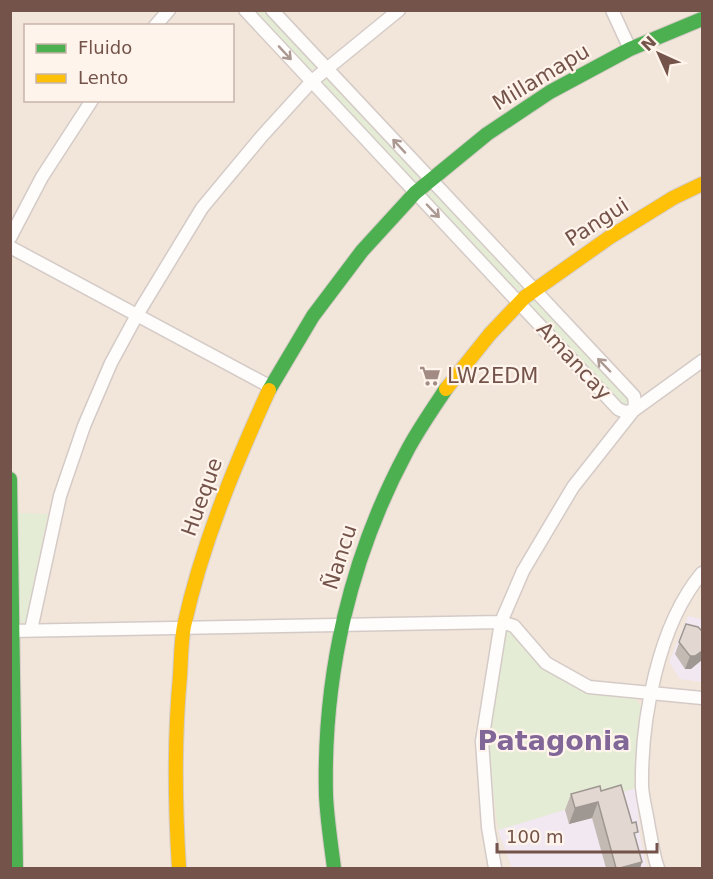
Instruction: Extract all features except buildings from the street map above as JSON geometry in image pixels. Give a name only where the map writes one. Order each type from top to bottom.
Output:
[{"type":"street","points":[[157,24],[169,10]]},
{"type":"street","name":"Amancay","points":[[245,10],[618,409],[625,412],[633,411],[636,404],[634,396],[533,291],[272,10]]},
{"type":"street","points":[[32,630],[60,496],[93,405],[111,363],[136,315],[202,208],[262,136],[326,68],[399,10]]},
{"type":"street","points":[[612,10],[630,49]]},
{"type":"street","name":"Millamapu","points":[[415,193],[429,179],[487,134],[550,92],[630,49],[702,19]]},
{"type":"street","points":[[10,238],[42,177],[91,102]]},
{"type":"street","name":"Pangui","points":[[519,302],[608,238],[702,184]]},
{"type":"street","name":"Hueque","points":[[179,868],[175,728],[184,628],[206,544],[237,463],[271,387],[313,316],[362,251],[415,193]]},
{"type":"street","points":[[10,247],[271,387]]},
{"type":"street","name":"Ñancu","points":[[334,868],[325,782],[329,692],[342,625],[360,554],[392,478],[433,406],[471,355],[519,302]]},
{"type":"street","points":[[495,868],[488,827],[482,741],[501,622],[523,571],[573,488],[633,411],[702,361]]},
{"type":"street","points":[[10,479],[16,868]]},
{"type":"street","points":[[658,868],[642,789],[643,735],[650,693],[668,635],[693,584],[702,573]]},
{"type":"street","points":[[12,631],[501,622],[514,626],[546,663],[590,687],[702,698]]},
{"type":"shaded area","points":[[11,11],[702,11],[702,868],[11,868]]},
{"type":"shaded area","points":[[688,616],[702,619],[702,682],[680,679],[669,662]]},
{"type":"shaded area","points":[[636,788],[640,836],[647,868],[512,868],[498,830]]},
{"type":"green space","points":[[252,11],[266,11],[316,63],[315,68],[311,71],[308,69]]},
{"type":"green space","points":[[329,77],[421,176],[417,181],[412,181],[322,86],[323,79]]},
{"type":"green space","points":[[433,189],[524,287],[519,292],[425,194]]},
{"type":"green space","points":[[531,298],[536,299],[630,399],[628,406],[620,404],[529,306]]},
{"type":"green space","points":[[17,513],[48,514],[26,622],[22,623],[18,622]]},
{"type":"green space","points":[[505,627],[515,631],[523,646],[554,674],[592,694],[635,699],[641,706],[636,788],[498,830],[488,749]]},
{"type":"traffic: fast","points":[[269,390],[313,316],[362,251],[415,193],[487,134],[550,92],[630,49],[702,19]]},
{"type":"traffic: fast","points":[[334,868],[326,795],[326,750],[335,661],[344,618],[370,533],[387,491],[411,443],[446,389]]},
{"type":"traffic: fast","points":[[10,479],[16,868]]},
{"type":"traffic: slow","points":[[446,389],[490,334],[525,297],[610,237],[673,198],[702,184]]},
{"type":"traffic: slow","points":[[179,868],[176,748],[184,626],[191,595],[220,506],[269,390]]},
{"type":"place","name":"LW2EDM","points":[[430,376]]},
{"type":"district","name":"Patagonia","points":[[554,741]]}]
